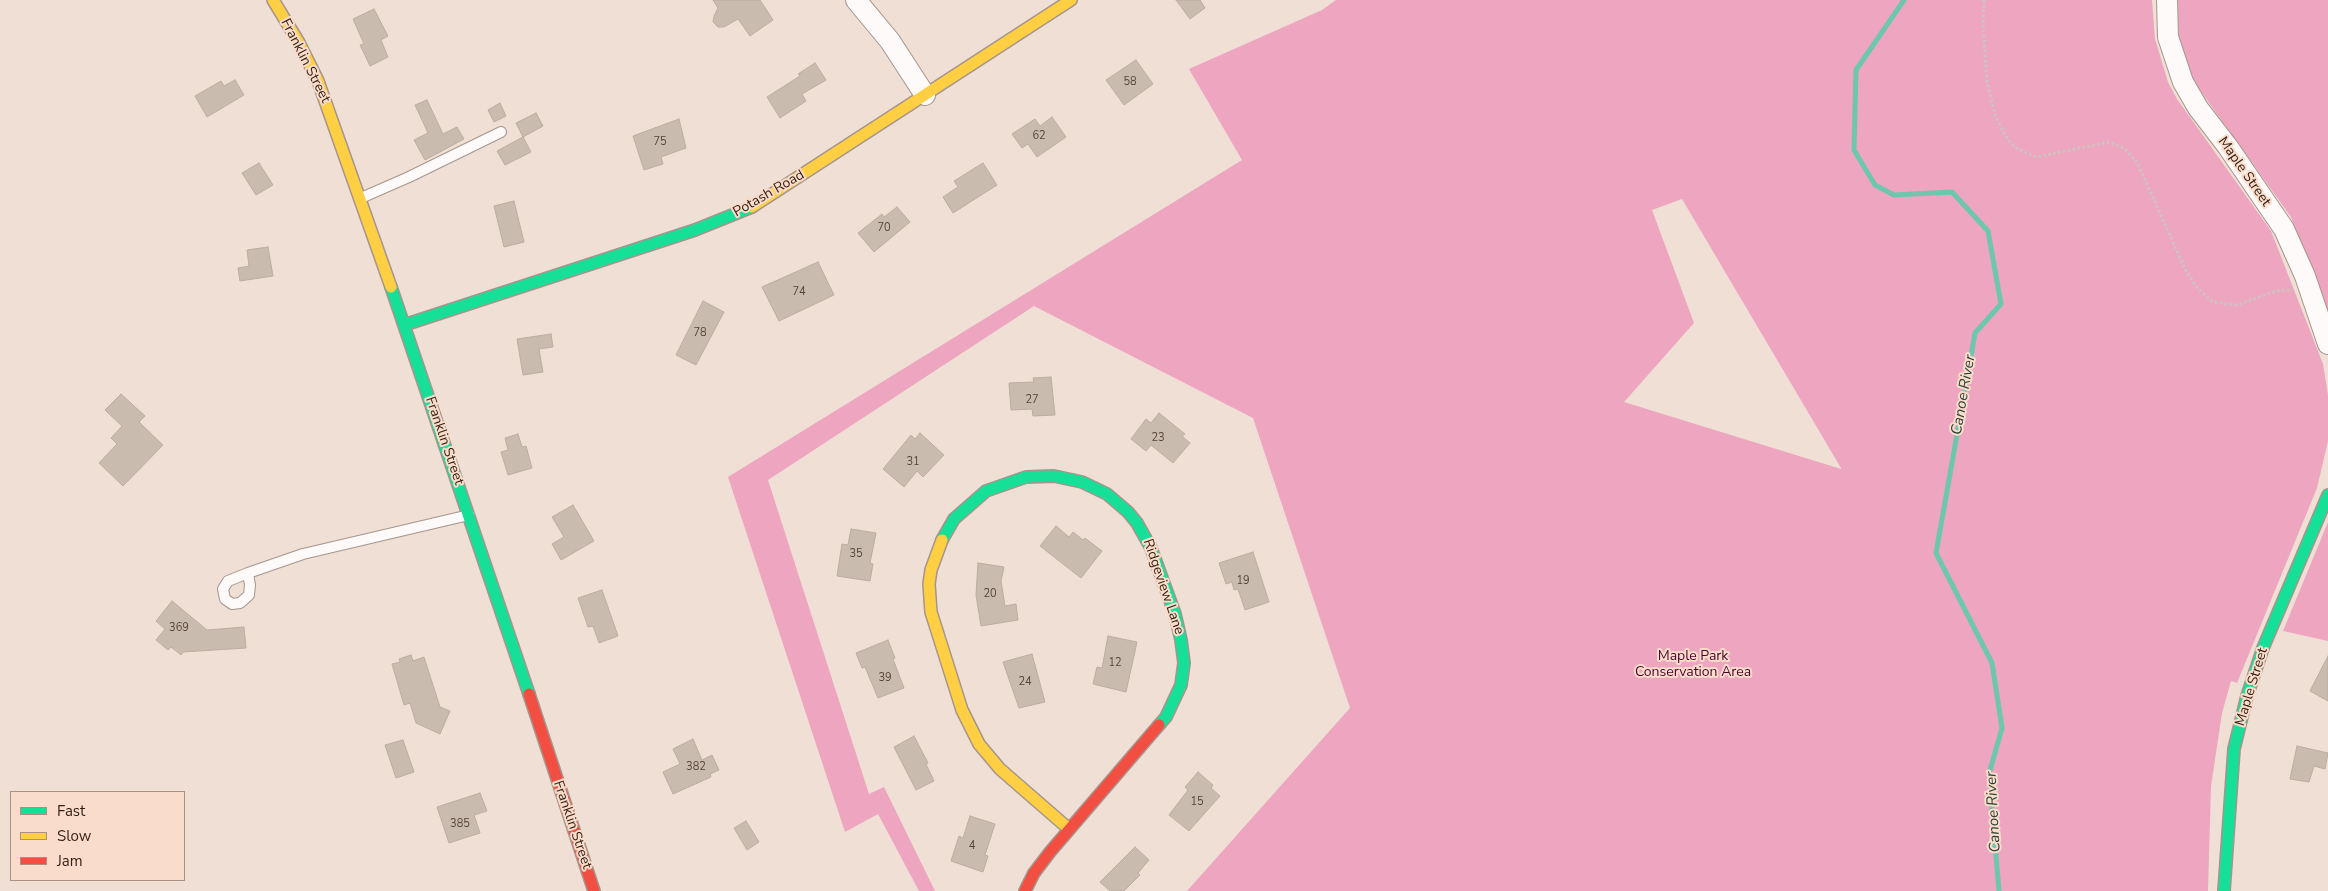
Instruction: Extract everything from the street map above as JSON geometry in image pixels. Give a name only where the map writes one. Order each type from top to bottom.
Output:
[{"type":"street","name":"Franklin Street","points":[[273,0],[298,41],[318,80],[361,198],[470,515],[594,891]]},
{"type":"street","points":[[856,0],[890,41],[925,95]]},
{"type":"street","name":"Potash Road","points":[[404,325],[704,227],[731,216],[765,199],[1071,0]]},
{"type":"street","name":"Maple Street","points":[[2167,0],[2168,37],[2183,82],[2198,108],[2228,147],[2284,230],[2305,276],[2328,344]]},
{"type":"street","name":"Ridgeview Lane","points":[[1025,891],[1034,873],[1069,829],[1166,717],[1181,684],[1184,663],[1175,614],[1151,548],[1137,523],[1128,512],[1107,494],[1082,482],[1054,476],[1026,477],[986,491],[954,519],[940,543],[931,570],[931,612],[962,710],[976,739],[1000,769],[1069,829]]},
{"type":"street","name":"Maple Street","points":[[2224,891],[2234,749],[2247,696],[2262,648],[2328,495]]},
{"type":"lane","points":[[361,198],[410,177],[500,132]]},
{"type":"lane","points":[[248,573],[303,554],[470,515]]},
{"type":"path","points":[[1984,0],[1983,24],[1987,81],[1995,115],[2008,140],[2016,148],[2036,158],[2109,142],[2124,148],[2137,162],[2185,269],[2198,289],[2213,302],[2237,305],[2276,291],[2292,290],[2299,294]]},
{"type":"green space","name":"Maple Park Conservation Area","points":[[1336,0],[2152,0],[2155,39],[2168,82],[2177,99],[2271,231],[2323,364],[2328,395],[2328,441],[2317,488],[2237,683],[2231,681],[2222,713],[2211,786],[2208,891],[1187,891],[1350,708],[1253,418],[1034,306],[768,480],[869,794],[884,787],[935,891],[919,891],[878,814],[845,832],[728,477],[1242,160],[1189,69],[1322,10]],"holes":[[[1682,199],[1841,468],[1624,402],[1694,323],[1652,210]]]},
{"type":"green space","points":[[2177,0],[2328,0],[2328,317],[2291,217],[2199,89],[2189,71],[2179,38]]},
{"type":"green space","points":[[2328,522],[2328,641],[2283,631]]},
{"type":"building","points":[[713,0],[760,0],[773,20],[750,36],[738,19],[724,27],[718,27],[713,22],[718,8]]},
{"type":"building","points":[[1176,0],[1200,0],[1205,8],[1190,19]]},
{"type":"building","points":[[374,9],[388,36],[381,40],[388,57],[370,66],[360,45],[364,44],[353,19]]},
{"type":"building","points":[[1136,60],[1153,84],[1124,105],[1106,80]]},
{"type":"building","points":[[815,63],[826,80],[802,94],[806,101],[780,118],[767,97],[800,76],[798,74]]},
{"type":"building","points":[[235,80],[244,95],[207,117],[195,96],[221,81],[224,86]]},
{"type":"building","points":[[427,100],[443,134],[457,127],[464,139],[425,160],[414,140],[428,133],[415,105]]},
{"type":"building","points":[[500,103],[506,116],[494,122],[488,110]]},
{"type":"building","points":[[536,113],[543,126],[523,137],[516,123]]},
{"type":"building","points":[[1052,117],[1066,137],[1037,157],[1028,144],[1022,148],[1012,134],[1035,119],[1040,126]]},
{"type":"building","points":[[679,119],[686,148],[661,157],[663,164],[644,170],[633,136]]},
{"type":"building","points":[[523,137],[531,152],[505,165],[497,151]]},
{"type":"building","points":[[259,163],[273,185],[256,195],[242,173]]},
{"type":"building","points":[[983,163],[997,185],[953,213],[943,197],[958,187],[954,181]]},
{"type":"building","points":[[514,201],[524,242],[504,247],[494,206]]},
{"type":"building","points":[[897,207],[910,222],[874,252],[858,233],[882,214],[884,217]]},
{"type":"building","points":[[268,247],[273,276],[240,281],[238,268],[249,266],[247,250]]},
{"type":"building","points":[[818,262],[834,295],[779,321],[762,287]]},
{"type":"building","points":[[703,301],[724,312],[696,365],[676,355]]},
{"type":"building","points":[[551,334],[553,347],[539,349],[543,372],[523,375],[517,339]]},
{"type":"building","points":[[1051,377],[1055,415],[1033,416],[1032,409],[1011,410],[1009,383],[1034,382],[1033,378]]},
{"type":"building","points":[[121,394],[145,416],[139,422],[163,445],[123,486],[99,463],[117,444],[111,438],[122,426],[105,410]]},
{"type":"building","points":[[1159,413],[1185,434],[1182,436],[1190,443],[1173,463],[1151,445],[1146,451],[1131,439],[1146,419],[1151,423]]},
{"type":"building","points":[[920,433],[944,455],[923,477],[917,471],[904,487],[883,469],[911,435],[915,439]]},
{"type":"building","points":[[518,434],[522,447],[526,446],[532,468],[508,475],[501,452],[508,450],[505,438]]},
{"type":"building","points":[[573,505],[594,541],[561,560],[552,544],[564,537],[552,517]]},
{"type":"building","points":[[1056,526],[1069,537],[1073,532],[1083,540],[1085,538],[1102,551],[1081,578],[1040,546]]},
{"type":"building","points":[[851,529],[876,533],[870,563],[873,564],[870,581],[837,576],[842,544],[848,545]]},
{"type":"building","points":[[1253,552],[1269,602],[1245,610],[1238,589],[1234,590],[1232,582],[1226,584],[1219,563]]},
{"type":"building","points":[[978,563],[1004,567],[1001,581],[1005,606],[1016,604],[1018,620],[981,626],[976,595]]},
{"type":"building","points":[[602,590],[618,636],[599,643],[593,626],[588,627],[578,598]]},
{"type":"building","points":[[172,601],[207,630],[244,627],[246,648],[183,652],[181,655],[171,647],[168,650],[156,640],[165,629],[156,621]]},
{"type":"building","points":[[1108,636],[1137,642],[1126,692],[1093,684],[1097,667],[1102,668]]},
{"type":"building","points":[[888,640],[904,688],[878,698],[865,667],[862,668],[856,653]]},
{"type":"building","points":[[1032,654],[1045,702],[1019,708],[1003,662]]},
{"type":"building","points":[[411,655],[413,661],[424,657],[440,707],[450,711],[440,734],[416,723],[410,703],[404,705],[392,664],[400,662],[399,659]]},
{"type":"building","points":[[2328,656],[2328,701],[2310,691]]},
{"type":"building","points":[[914,736],[928,763],[926,764],[934,781],[916,790],[894,747]]},
{"type":"building","points":[[693,739],[702,760],[712,755],[719,770],[710,774],[711,777],[673,794],[663,772],[680,764],[673,749]]},
{"type":"building","points":[[403,740],[414,772],[396,778],[385,745]]},
{"type":"building","points":[[2297,746],[2328,753],[2325,769],[2314,766],[2309,782],[2290,779]]},
{"type":"building","points":[[1198,772],[1213,785],[1211,788],[1220,796],[1189,831],[1169,815],[1188,790],[1185,787]]},
{"type":"building","points":[[480,793],[487,811],[474,815],[480,833],[449,843],[437,807]]},
{"type":"building","points":[[970,816],[995,824],[985,855],[988,856],[983,872],[951,861],[959,836],[963,838]]},
{"type":"building","points":[[746,821],[759,842],[747,850],[734,828]]},
{"type":"building","points":[[1135,847],[1149,860],[1138,873],[1140,875],[1124,891],[1110,891],[1100,882]]},
{"type":"waterway","name":"Canoe River","points":[[1904,0],[1856,70],[1854,150],[1875,185],[1894,195],[1952,192],[1988,231],[2001,304],[1975,333],[1936,553],[1992,663],[2002,728],[1989,774],[1999,891]]},
{"type":"traffic: fast","points":[[404,325],[695,230],[752,207]]},
{"type":"traffic: fast","points":[[391,287],[529,694]]},
{"type":"traffic: fast","points":[[942,540],[954,519],[986,491],[1026,477],[1054,476],[1082,482],[1107,494],[1128,512],[1137,523],[1151,548],[1175,614],[1181,640],[1184,663],[1181,685],[1166,717],[1159,725]]},
{"type":"traffic: fast","points":[[2224,891],[2234,749],[2247,696],[2263,648],[2328,495]]},
{"type":"traffic: slow","points":[[273,0],[298,41],[318,81],[391,287]]},
{"type":"traffic: slow","points":[[752,207],[1071,0]]},
{"type":"traffic: slow","points":[[942,540],[931,570],[929,584],[931,612],[962,710],[979,744],[1000,769],[1069,829]]},
{"type":"traffic: jam","points":[[529,694],[594,891]]},
{"type":"traffic: jam","points":[[1025,891],[1034,873],[1050,852],[1159,725]]}]
